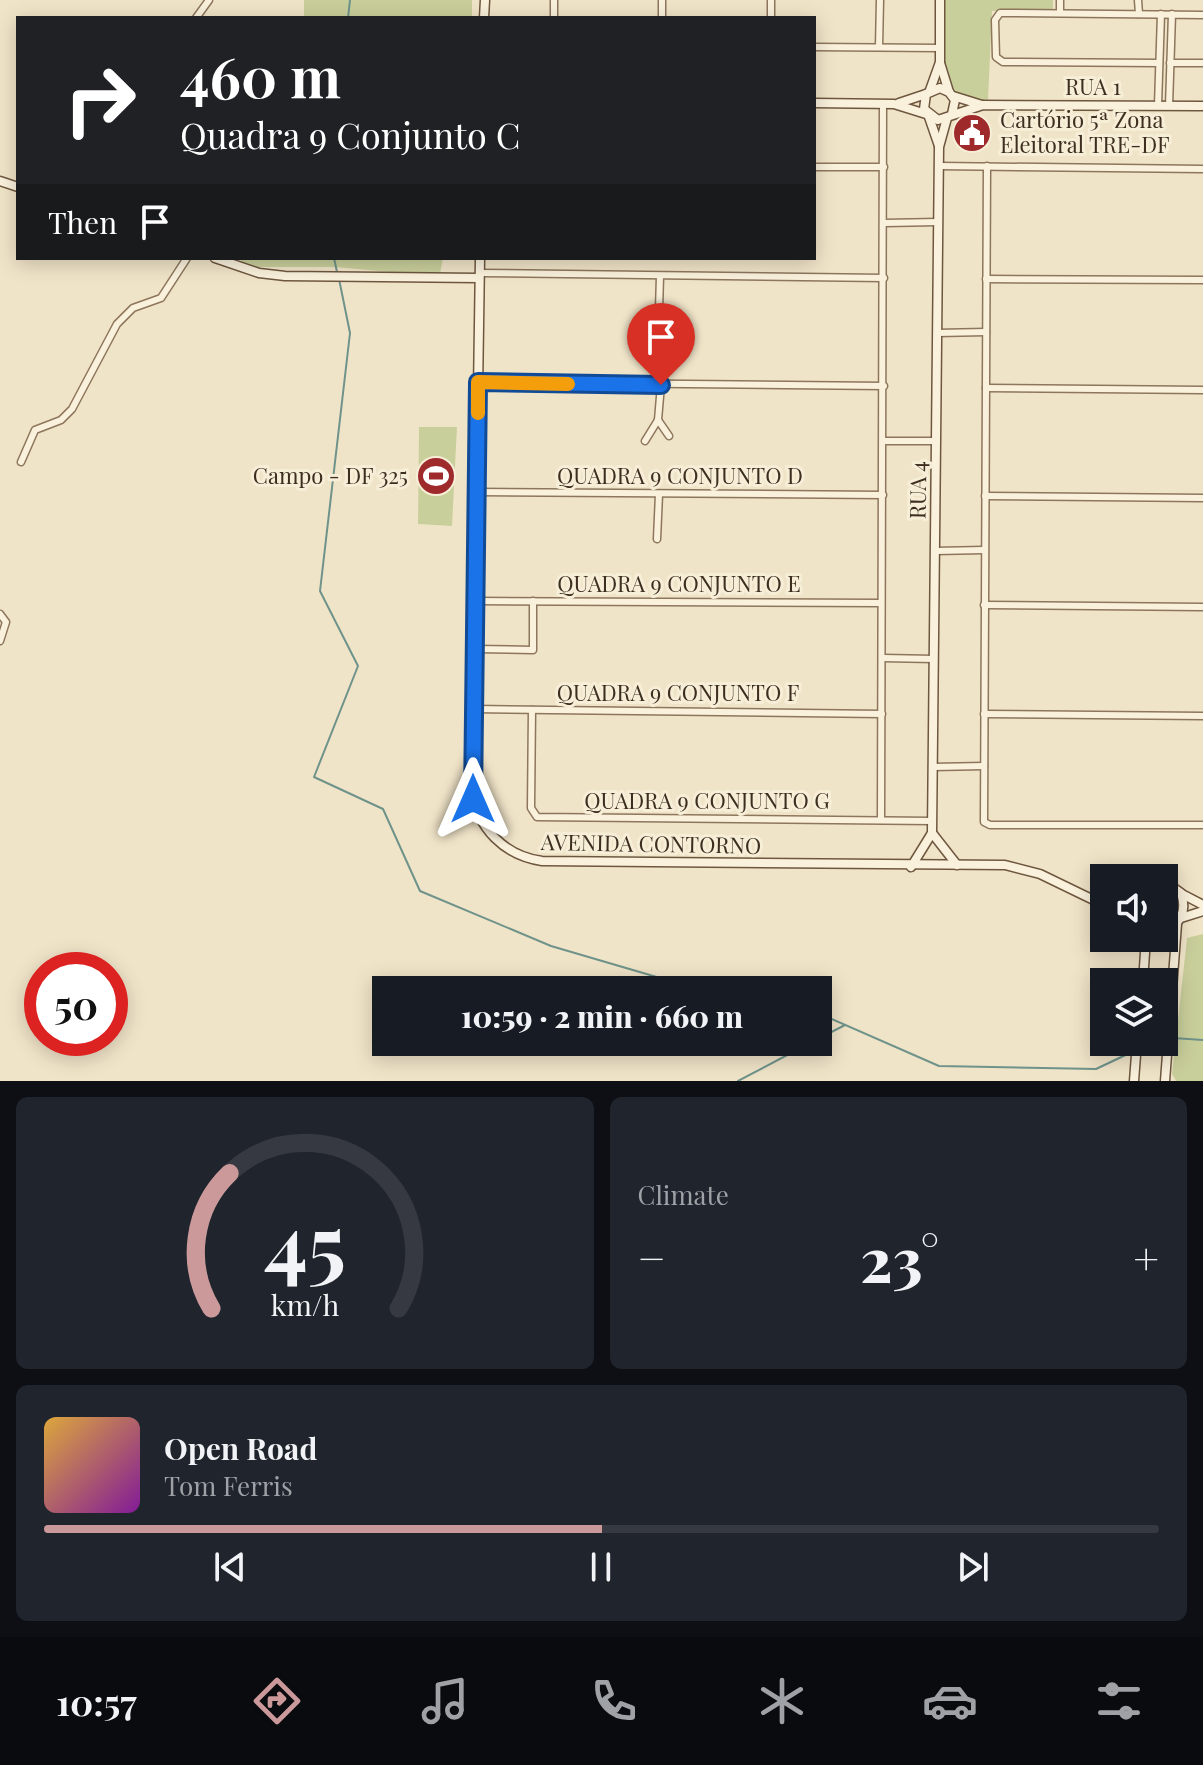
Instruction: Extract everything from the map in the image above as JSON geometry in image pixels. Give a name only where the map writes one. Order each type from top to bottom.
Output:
[{"type":"street","points":[[879,47],[880,0]]},
{"type":"street","points":[[939,147],[950,116],[951,94],[940,62],[940,0]]},
{"type":"street","points":[[1060,0],[1060,13]]},
{"type":"street","points":[[1138,0],[1139,14]]},
{"type":"street","points":[[1159,63],[1003,62],[996,57],[995,20],[1000,13],[1203,15]]},
{"type":"street","points":[[1158,105],[1161,14]]},
{"type":"street","points":[[1169,106],[1172,14]]},
{"type":"street","points":[[1160,29],[1171,29]]},
{"type":"street","points":[[816,47],[940,48]]},
{"type":"street","points":[[939,147],[923,104],[940,62]]},
{"type":"street","points":[[1170,63],[1203,63]]},
{"type":"street","points":[[1159,82],[1170,83]]},
{"type":"street","points":[[894,104],[940,88],[983,105]]},
{"type":"street","points":[[816,103],[894,104],[928,115],[950,116],[983,105]]},
{"type":"street","points":[[881,820],[883,104]]},
{"type":"street","name":"RUA 1","points":[[983,105],[1203,106]]},
{"type":"street","name":"RUA 4","points":[[932,833],[939,147]]},
{"type":"street","points":[[939,166],[1203,169]]},
{"type":"street","points":[[987,166],[983,820],[986,824],[1203,825]]},
{"type":"street","points":[[816,167],[884,167]]},
{"type":"street","points":[[885,223],[938,222]]},
{"type":"street","points":[[21,462],[35,430],[61,420],[72,409],[125,314],[161,298],[186,260]]},
{"type":"street","points":[[221,260],[259,273],[345,277],[884,278]]},
{"type":"street","name":"AVENIDA CONTORNO","points":[[480,260],[472,791],[477,813],[491,835],[525,857],[557,862],[957,865],[1024,869],[1090,898]]},
{"type":"street","points":[[660,276],[659,310],[667,328]]},
{"type":"street","points":[[986,279],[1203,280]]},
{"type":"street","points":[[937,333],[986,332]]},
{"type":"street","points":[[478,382],[884,386]]},
{"type":"street","points":[[645,441],[658,420],[661,385]]},
{"type":"street","points":[[986,388],[1203,390]]},
{"type":"street","points":[[658,420],[669,436]]},
{"type":"street","points":[[883,441],[936,441]]},
{"type":"street","name":"QUADRA 9 CONJUNTO D","points":[[477,492],[883,495]]},
{"type":"street","points":[[657,539],[659,494]]},
{"type":"street","points":[[985,496],[1203,498]]},
{"type":"street","points":[[935,551],[984,550]]},
{"type":"street","name":"QUADRA 9 CONJUNTO E","points":[[475,601],[881,603]]},
{"type":"street","points":[[475,649],[533,650],[533,601]]},
{"type":"street","points":[[984,605],[1203,607]]},
{"type":"street","points":[[0,614],[6,622],[0,641]]},
{"type":"street","points":[[883,658],[934,659]]},
{"type":"street","name":"QUADRA 9 CONJUNTO F","points":[[474,709],[882,714]]},
{"type":"street","name":"QUADRA 9 CONJUNTO G","points":[[532,710],[533,816],[932,821]]},
{"type":"street","points":[[984,714],[1203,716]]},
{"type":"street","points":[[933,767],[984,766]]},
{"type":"street","points":[[911,867],[932,833],[957,865]]},
{"type":"street","points":[[1178,891],[1203,908],[1179,921]]},
{"type":"street","points":[[1165,1081],[1179,921],[1184,910],[1181,893]]},
{"type":"street","points":[[1134,1081],[1136,1056]]},
{"type":"green space","points":[[304,0],[472,0],[472,16],[304,16]]},
{"type":"green space","points":[[942,0],[1053,0],[1053,11],[992,11],[988,100],[964,98],[952,91],[941,65]]},
{"type":"green space","points":[[240,260],[443,260],[440,274],[431,276],[336,267],[244,265]]},
{"type":"green space","name":"Campo - DF 325","points":[[419,427],[457,427],[452,526],[418,524]]},
{"type":"green space","points":[[1203,934],[1203,1081],[1176,1081],[1172,1074],[1174,1056],[1178,1056],[1178,1020],[1187,938]]},
{"type":"waterway","points":[[348,16],[350,0]]},
{"type":"waterway","points":[[334,260],[337,272]]},
{"type":"waterway","points":[[339,279],[350,333],[320,591],[358,666],[314,777],[383,809],[420,891],[551,946],[653,976]]},
{"type":"waterway","points":[[832,1019],[939,1066],[1096,1069],[1123,1056]]},
{"type":"waterway","points":[[832,1032],[845,1025]]},
{"type":"waterway","points":[[1178,1038],[1203,1040]]},
{"type":"waterway","points":[[738,1081],[785,1056]]},
{"type":"slow traffic","points":[[478,413],[478,382],[568,384]]},
{"type":"place","name":"Cartório 5ª Zona Eleitoral TRE-DF","points":[[972,133]]},
{"type":"place","name":"Campo - DF 325","points":[[436,476]]},
{"type":"route","points":[[473,799],[478,382],[661,385]]}]
